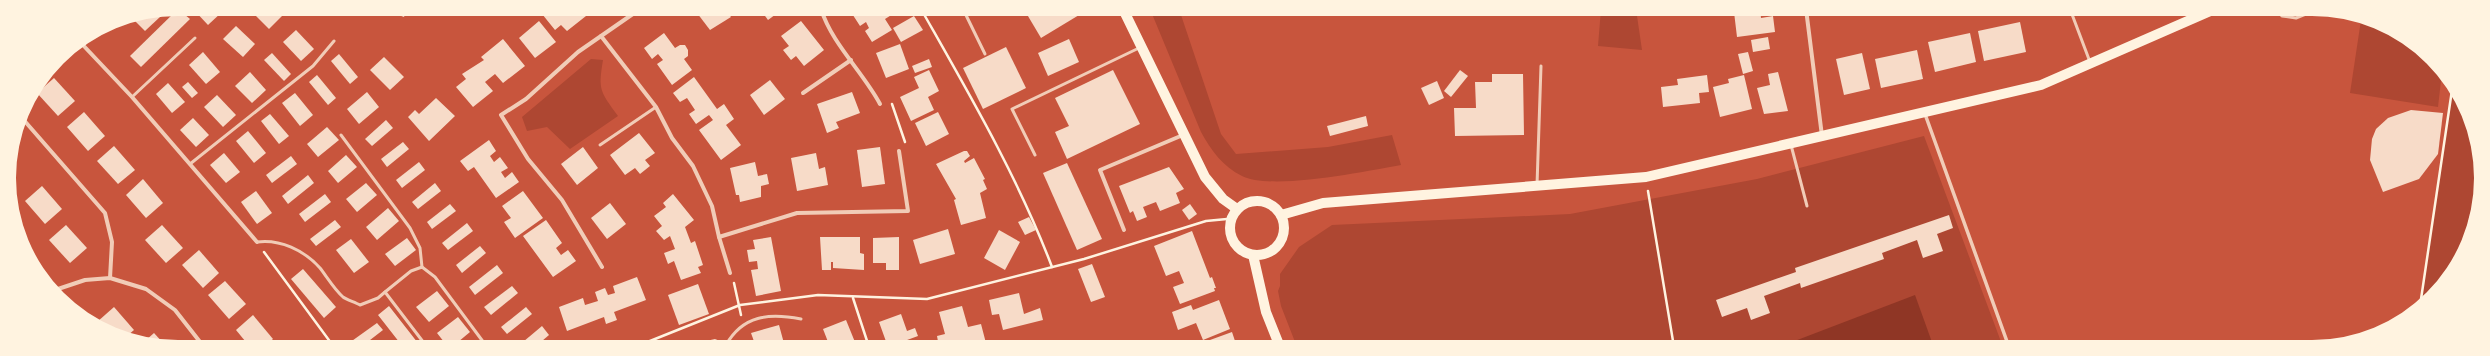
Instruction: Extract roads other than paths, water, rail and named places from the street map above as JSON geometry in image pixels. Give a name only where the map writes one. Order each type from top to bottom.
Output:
[{"type":"main road","points":[[1126,16],[1205,177],[1223,198],[1237,209]]},
{"type":"main road","points":[[1281,215],[1323,203],[1537,187],[1646,177],[1822,136],[1925,114],[2041,85],[2199,16]]},
{"type":"main road","points":[[1261,201],[1276,208],[1281,215],[1284,232],[1277,247],[1270,252],[1253,255],[1239,248],[1234,242],[1230,227],[1231,219],[1237,209],[1248,202],[1261,201]]},
{"type":"main road","points":[[1253,255],[1266,312],[1277,340]]},
{"type":"street","points":[[602,267],[562,200],[528,160],[501,115],[526,99],[578,52],[630,16]]},
{"type":"street","points":[[824,16],[831,30],[851,60],[869,83],[880,104]]},
{"type":"street","points":[[1807,16],[1822,136]]},
{"type":"street","points":[[601,36],[656,107],[672,138],[703,184],[712,206],[719,237],[730,273]]},
{"type":"street","points":[[84,46],[132,97],[257,242]]},
{"type":"street","points":[[804,92],[851,60]]},
{"type":"street","points":[[1925,114],[2006,340]]},
{"type":"street","points":[[26,123],[105,213],[112,242],[110,278]]},
{"type":"street","points":[[1124,230],[1100,170],[1184,135]]},
{"type":"street","points":[[719,237],[797,213],[908,211],[898,151]]},
{"type":"street","points":[[59,288],[85,280],[110,278],[146,289],[161,298],[176,310],[199,340]]},
{"type":"lane","points":[[966,16],[985,54]]},
{"type":"lane","points":[[2073,16],[2091,63]]},
{"type":"lane","points":[[2282,16],[2296,18],[2301,16]]},
{"type":"lane","points":[[132,97],[195,38]]},
{"type":"lane","points":[[190,164],[313,66],[334,41]]},
{"type":"lane","points":[[1035,155],[1012,109],[1141,47]]},
{"type":"lane","points":[[1537,187],[1541,66]]},
{"type":"lane","points":[[600,145],[656,107]]},
{"type":"lane","points":[[341,135],[410,228],[420,248],[422,266],[435,276],[482,340]]},
{"type":"lane","points":[[1791,143],[1807,206]]},
{"type":"lane","points":[[257,242],[268,241],[280,243],[305,254],[318,266],[344,297],[360,304],[378,298],[411,271],[422,266]]},
{"type":"lane","points":[[385,292],[422,340]]},
{"type":"lane","points":[[729,340],[734,331],[757,318],[772,316],[801,318]]}]
